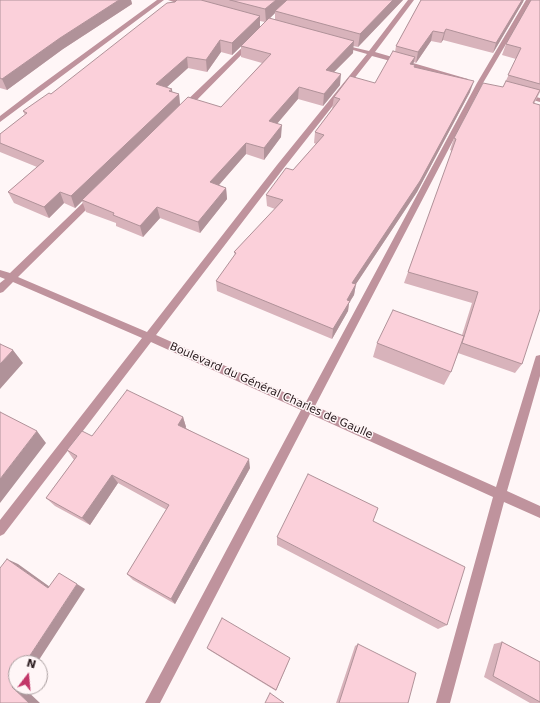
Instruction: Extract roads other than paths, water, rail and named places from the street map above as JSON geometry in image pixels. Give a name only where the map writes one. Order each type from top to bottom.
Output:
[{"type":"street","points":[[0,120],[40,88],[161,0]]},
{"type":"street","points":[[171,0],[193,6]]},
{"type":"street","points":[[0,530],[411,0]]},
{"type":"street","points":[[152,703],[308,408],[529,0]]},
{"type":"street","points":[[176,116],[255,37]]},
{"type":"street","points":[[334,44],[483,84]]},
{"type":"street","points":[[517,94],[540,100]]},
{"type":"street","points":[[0,289],[96,194]]},
{"type":"street","name":"Boulevard du Général Charles de Gaulle","points":[[0,273],[150,337],[540,512]]},
{"type":"street","points":[[443,703],[500,494],[540,359]]}]
